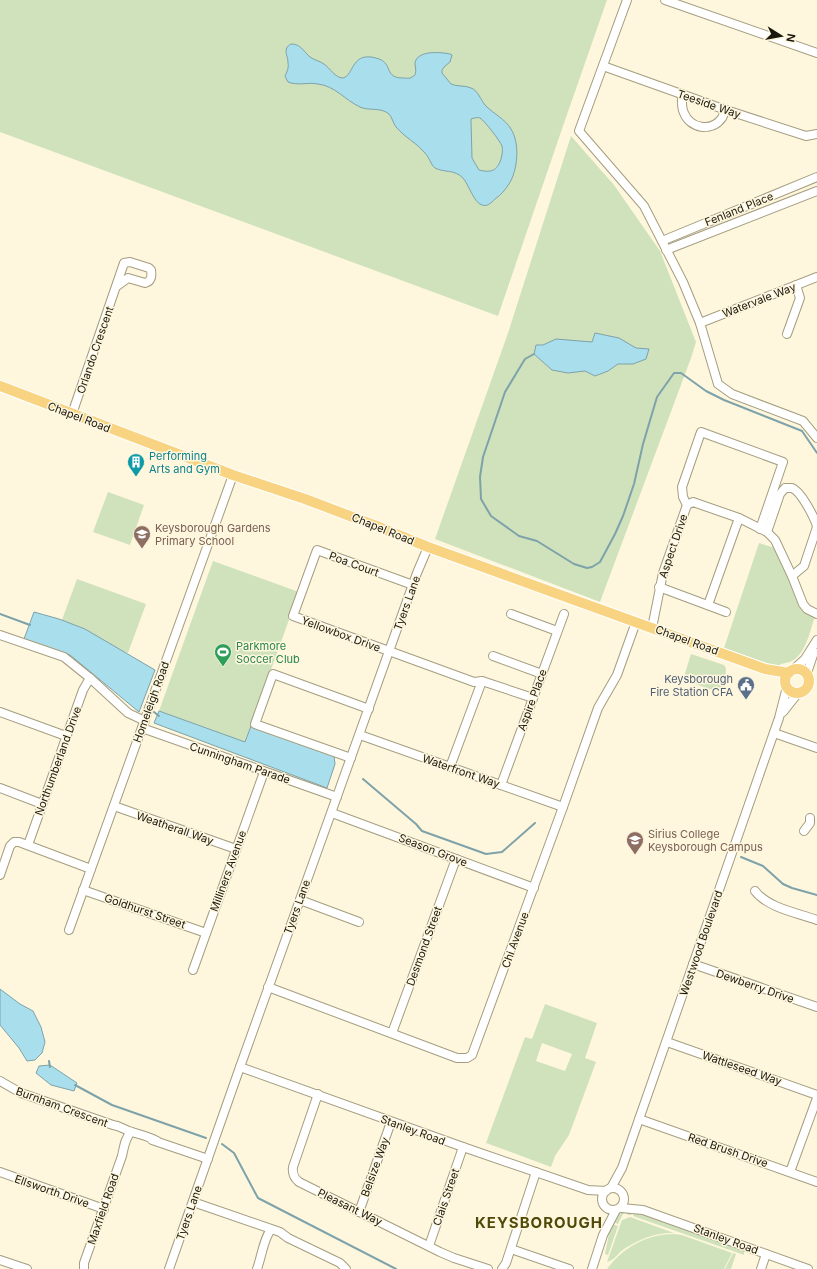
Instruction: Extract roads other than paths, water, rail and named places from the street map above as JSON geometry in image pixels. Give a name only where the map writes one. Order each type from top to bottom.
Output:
[{"type":"main road","name":"Chapel Road","points":[[1,387],[233,475],[323,506],[428,547],[765,669],[791,671]]},
{"type":"main road","name":"Chapel Road","points":[[765,669],[786,685]]},
{"type":"main road","points":[[802,691],[809,684],[811,678],[801,669],[791,671],[786,680],[786,685],[792,692],[817,691]]},
{"type":"street","points":[[627,0],[579,131],[644,206],[683,282],[700,323],[718,384],[732,394],[803,421],[817,438]]},
{"type":"street","points":[[666,0],[817,53]]},
{"type":"street","name":"Teeside Way","points":[[603,66],[726,110],[806,136],[817,134]]},
{"type":"street","points":[[682,94],[682,108],[684,115],[692,124],[700,128],[710,126],[718,122],[726,110]]},
{"type":"street","name":"Fenland Place","points":[[662,241],[817,177]]},
{"type":"street","name":"Fenland Place","points":[[666,250],[817,191]]},
{"type":"street","name":"Orlando Crescent","points":[[72,414],[123,266],[126,262],[137,264],[151,270],[152,278],[148,282],[145,283],[128,278],[117,286]]},
{"type":"street","name":"Watervale Way","points":[[700,323],[817,277]]},
{"type":"street","points":[[787,334],[800,298],[796,285]]},
{"type":"street","points":[[687,505],[683,497],[682,487],[701,432],[783,462],[763,531]]},
{"type":"street","name":"Homeleigh Road","points":[[69,930],[233,475]]},
{"type":"street","points":[[763,531],[780,494],[785,488],[791,488],[797,492],[814,518],[817,527],[804,566],[792,576]]},
{"type":"street","name":"Aspect Drive","points":[[652,628],[663,573],[687,505],[693,502],[739,518],[763,531],[775,540],[792,576],[802,604],[807,609],[817,614]]},
{"type":"street","points":[[708,605],[739,518]]},
{"type":"street","name":"Tyers Lane","points":[[169,1269],[268,987],[428,547]]},
{"type":"street","name":"Poa Court","points":[[293,616],[317,550],[413,585]]},
{"type":"street","points":[[659,587],[726,612]]},
{"type":"street","points":[[511,614],[557,631]]},
{"type":"street","name":"Aspire Place","points":[[501,785],[564,614]]},
{"type":"street","name":"Yellowbox Drive","points":[[293,616],[474,682],[482,681],[533,698]]},
{"type":"street","name":"Chi Avenue","points":[[268,987],[457,1058],[467,1058],[472,1055],[534,888],[598,708],[617,675],[636,622]]},
{"type":"street","name":"Cunningham Parade","points":[[0,635],[64,657],[143,725],[264,772],[337,797]]},
{"type":"street","points":[[791,671],[805,659],[817,641]]},
{"type":"street","points":[[811,678],[817,641]]},
{"type":"street","points":[[493,656],[542,674]]},
{"type":"street","points":[[351,758],[256,724],[273,674],[369,709]]},
{"type":"street","name":"Northumberland Drive","points":[[28,845],[83,690],[90,678]]},
{"type":"street","points":[[450,767],[482,681]]},
{"type":"street","name":"Westwood Boulevard","points":[[609,1189],[622,1168],[667,1042],[779,718],[786,685]]},
{"type":"street","name":"Westwood Boulevard","points":[[779,718],[791,701],[802,691]]},
{"type":"street","points":[[0,712],[66,736]]},
{"type":"street","points":[[774,733],[817,748]]},
{"type":"street","name":"Waterfront Way","points":[[360,735],[563,807]]},
{"type":"street","name":"Milliners Avenue","points":[[193,970],[264,772]]},
{"type":"street","points":[[0,788],[42,804]]},
{"type":"street","name":"Weatherall Way","points":[[114,806],[236,849]]},
{"type":"street","name":"Season Grove","points":[[332,813],[534,888]]},
{"type":"street","points":[[804,831],[812,822]]},
{"type":"street","points":[[0,875],[10,846],[14,842],[28,845],[91,868]]},
{"type":"street","name":"Desmond Street","points":[[392,1033],[456,859]]},
{"type":"street","name":"Goldhurst Street","points":[[84,890],[206,933]]},
{"type":"street","points":[[755,891],[759,896],[771,904],[817,920]]},
{"type":"street","points":[[300,900],[359,922]]},
{"type":"street","name":"Dewberry Drive","points":[[693,964],[817,1007]]},
{"type":"street","name":"Wattleseed Way","points":[[667,1042],[817,1094]]},
{"type":"street","name":"Stanley Road","points":[[240,1066],[391,1122],[588,1190],[609,1189]]},
{"type":"street","name":"Burnham Crescent","points":[[0,1077],[11,1088]]},
{"type":"street","name":"Burnham Crescent","points":[[0,1081],[21,1093],[122,1127],[130,1134],[147,1136],[208,1159]]},
{"type":"street","name":"Pleasant Way","points":[[318,1094],[292,1167],[292,1173],[295,1178],[299,1182],[454,1258],[488,1269]]},
{"type":"street","points":[[790,1172],[817,1098]]},
{"type":"street","name":"Red Brush Drive","points":[[639,1119],[817,1182]]},
{"type":"street","name":"Belsize Way","points":[[359,1212],[391,1122]]},
{"type":"street","name":"Maxfield Road","points":[[83,1267],[122,1156],[124,1146],[130,1134]]},
{"type":"street","name":"Clais Street","points":[[429,1246],[463,1147]]},
{"type":"street","name":"Westwood Boulevard","points":[[622,1168],[621,1178],[623,1194]]},
{"type":"street","name":"Ellsworth Drive","points":[[0,1172],[104,1209]]},
{"type":"street","points":[[502,1269],[511,1249],[536,1172]]},
{"type":"street","points":[[592,1269],[603,1236],[618,1209],[624,1203],[623,1194],[615,1188],[609,1189],[603,1196],[605,1221],[603,1236]]},
{"type":"street","name":"Stanley Road","points":[[588,1190],[603,1204]]},
{"type":"street","name":"Stanley Road","points":[[623,1194],[643,1210]]},
{"type":"street","points":[[193,1202],[256,1225],[266,1227],[270,1233]]},
{"type":"street","points":[[603,1204],[610,1210],[618,1209]]},
{"type":"street","name":"Stanley Road","points":[[618,1209],[643,1210],[808,1269]]},
{"type":"street","points":[[270,1233],[283,1234],[288,1238],[340,1263],[346,1269]]},
{"type":"street","points":[[257,1269],[270,1233]]},
{"type":"street","points":[[511,1249],[569,1269]]},
{"type":"street","points":[[760,1269],[766,1254]]},
{"type":"street","points":[[0,1260],[26,1269]]},
{"type":"water","points":[[291,44],[297,45],[310,57],[322,63],[340,78],[347,76],[358,60],[363,57],[370,57],[383,61],[393,76],[411,78],[415,75],[415,63],[420,56],[430,53],[446,53],[452,55],[450,62],[442,70],[442,73],[451,84],[469,87],[476,91],[486,106],[509,125],[514,135],[517,156],[512,178],[509,184],[501,194],[489,204],[479,204],[460,175],[435,168],[425,153],[399,131],[390,115],[386,112],[360,107],[335,90],[324,85],[296,84],[288,82],[285,76],[288,66],[286,50]],"holes":[[[480,118],[502,146],[501,159],[498,166],[493,170],[479,170],[472,158],[471,119]]]},
{"type":"water","points":[[595,333],[619,338],[636,348],[649,349],[646,359],[633,364],[618,364],[608,371],[595,376],[585,371],[568,373],[552,370],[534,354],[536,345],[543,345],[556,339],[592,342]]},
{"type":"water","points":[[34,612],[59,619],[85,629],[155,670],[139,712],[70,655],[24,639]]},
{"type":"water","points":[[159,711],[245,742],[251,726],[334,756],[335,764],[327,788],[154,723]]},
{"type":"water","points":[[0,989],[20,1004],[33,1011],[41,1027],[45,1042],[42,1053],[35,1060],[27,1061],[19,1048],[0,1025]]},
{"type":"water","points":[[50,1065],[77,1083],[74,1091],[51,1085],[36,1073],[39,1066]]},
{"type":"waterway","points":[[534,354],[525,359],[505,392],[483,457],[480,477],[481,499],[491,516],[519,536],[537,541],[574,564],[587,568],[600,562],[615,534],[634,484],[643,444],[657,397],[674,373],[681,373],[706,391],[724,400],[802,431],[817,453]]},
{"type":"waterway","points":[[0,614],[30,625]]},
{"type":"waterway","points":[[154,712],[159,716]]},
{"type":"waterway","points":[[363,779],[416,824],[422,831],[486,854],[502,852],[535,823]]},
{"type":"waterway","points":[[741,857],[763,866],[783,884],[817,895]]},
{"type":"waterway","points":[[49,1061],[50,1067]]},
{"type":"waterway","points":[[75,1085],[112,1105],[206,1138]]},
{"type":"waterway","points":[[222,1144],[234,1153],[258,1198],[396,1269]]},
{"type":"place","name":"Performing Arts and Gym","points":[[136,477]]},
{"type":"place","name":"Keysborough Gardens Primary School","points":[[142,549]]},
{"type":"place","name":"Parkmore Soccer Club","points":[[223,667]]},
{"type":"place","name":"Keysborough Fire Station CFA","points":[[746,700]]},
{"type":"place","name":"Sirius College Keysborough Campus","points":[[635,855]]},
{"type":"district","name":"KEYSBOROUGH","points":[[539,1223]]}]
